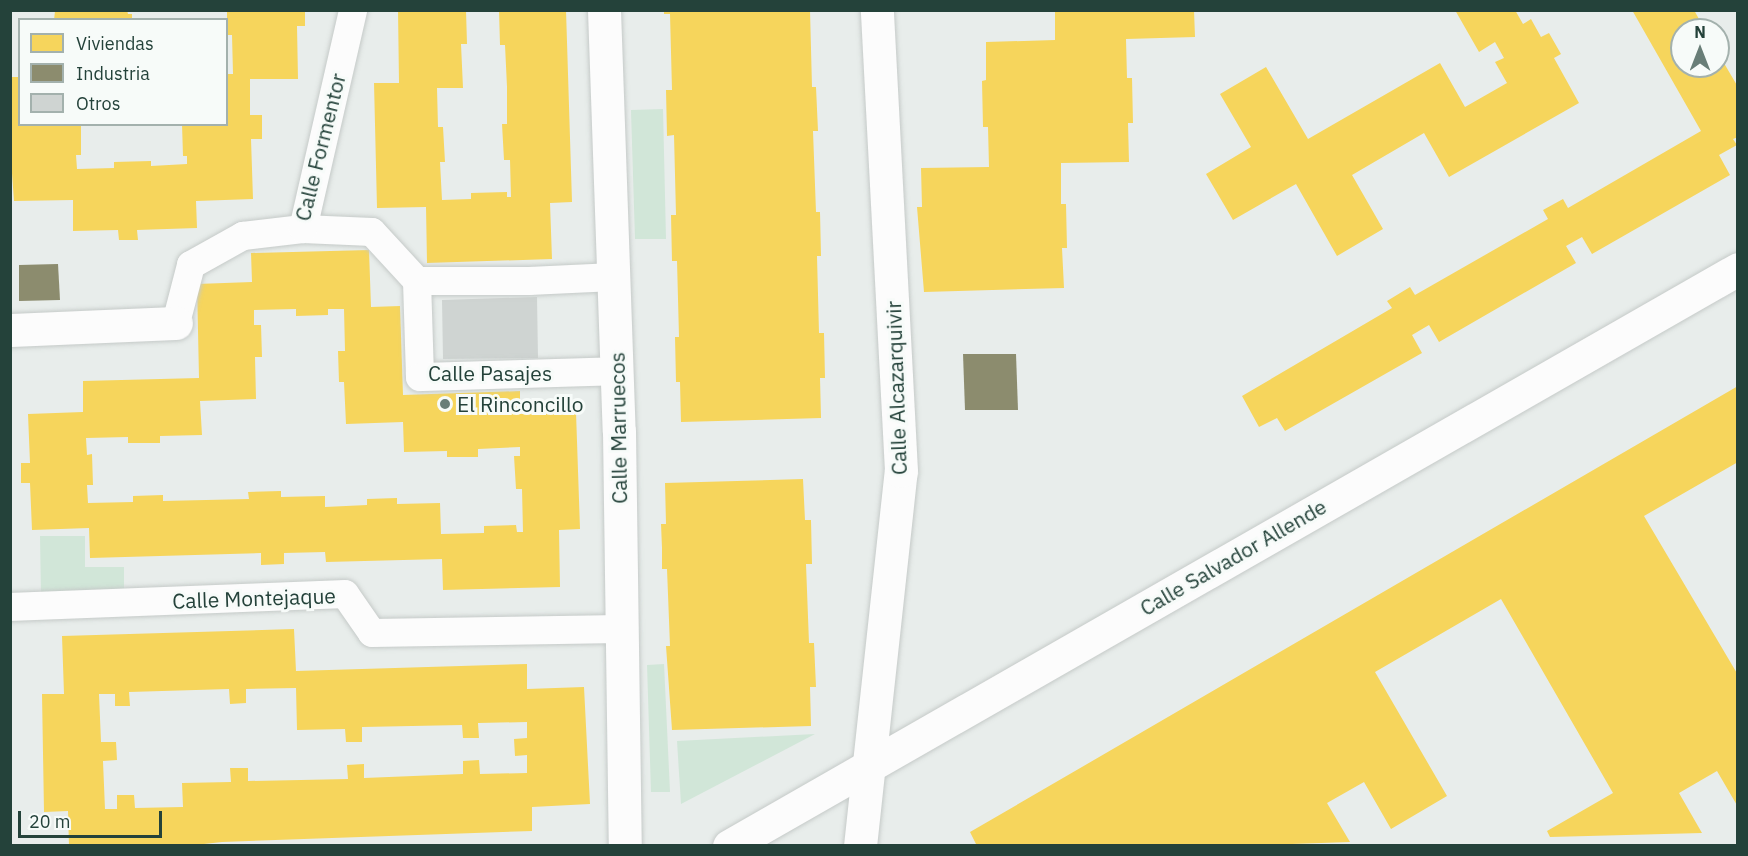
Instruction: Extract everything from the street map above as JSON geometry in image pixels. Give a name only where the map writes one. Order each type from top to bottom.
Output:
[{"type":"street","name":"Calle Formentor","points":[[10,330],[176,323],[192,265],[243,236],[303,229],[352,10]]},
{"type":"street","name":"Calle Marruecos","points":[[604,10],[617,371],[625,846]]},
{"type":"street","name":"Calle Alcazarquivir","points":[[860,846],[901,471],[877,10]]},
{"type":"street","points":[[303,229],[372,232],[417,280],[528,281],[614,277]]},
{"type":"street","name":"Calle Salvador Allende","points":[[729,846],[1737,269]]},
{"type":"street","name":"Calle Pasajes","points":[[417,280],[420,377],[617,371]]},
{"type":"street","name":"Calle Montejaque","points":[[10,607],[345,594],[372,633],[621,628]]},
{"type":"green space","points":[[663,109],[666,239],[635,239],[631,110]]},
{"type":"green space","points":[[40,536],[85,536],[85,567],[124,567],[124,594],[41,596]]},
{"type":"green space","points":[[664,664],[670,792],[651,792],[647,665]]},
{"type":"green space","points":[[815,734],[681,804],[677,741]]},
{"type":"building: Viviendas","points":[[127,10],[128,14],[132,14],[132,18],[54,18],[55,11]]},
{"type":"building: Viviendas","points":[[227,10],[305,10],[305,26],[297,26],[298,79],[250,79],[250,115],[262,115],[262,139],[251,139],[253,199],[196,201],[197,228],[137,230],[138,240],[119,240],[118,230],[73,231],[73,200],[14,201],[10,146],[11,77],[18,77],[18,126],[81,126],[81,155],[76,155],[77,169],[114,168],[114,162],[151,161],[151,166],[187,164],[187,156],[183,156],[182,126],[228,126],[228,74],[233,74],[232,35],[228,35]]},
{"type":"building: Viviendas","points":[[398,10],[466,10],[467,44],[461,44],[463,88],[437,88],[438,127],[443,127],[445,162],[440,162],[442,200],[471,199],[471,193],[507,192],[507,197],[511,197],[510,160],[504,160],[502,124],[507,124],[507,87],[505,45],[500,45],[499,10],[566,10],[572,202],[550,203],[552,259],[427,263],[426,207],[377,208],[374,83],[399,83]]},
{"type":"building: Viviendas","points":[[664,10],[810,10],[812,87],[816,87],[818,131],[813,131],[816,212],[820,212],[821,256],[817,256],[819,333],[824,333],[825,378],[820,378],[821,418],[681,422],[680,382],[676,382],[675,337],[679,337],[677,261],[672,261],[671,215],[676,215],[674,135],[667,136],[666,90],[672,90],[670,14],[664,14]]},
{"type":"building: Viviendas","points":[[1055,10],[1194,10],[1195,37],[1126,39],[1127,78],[1132,78],[1133,123],[1128,123],[1129,162],[1061,163],[1061,204],[1066,204],[1067,248],[1062,248],[1064,288],[924,292],[917,207],[922,207],[921,168],[989,167],[988,127],[983,127],[982,81],[986,80],[986,42],[1055,40]]},
{"type":"building: Viviendas","points":[[1455,10],[1515,10],[1523,24],[1531,19],[1541,37],[1549,33],[1561,54],[1554,58],[1579,103],[1449,177],[1424,133],[1352,175],[1383,229],[1337,256],[1296,184],[1233,220],[1206,174],[1251,147],[1220,94],[1266,67],[1308,139],[1440,63],[1465,107],[1507,83],[1495,62],[1504,58],[1495,42],[1479,52]]},
{"type":"building: Viviendas","points":[[1632,10],[1694,10],[1698,18],[1670,18],[1670,77]]},
{"type":"building: Viviendas","points":[[1730,73],[1738,87],[1738,137],[1733,139],[1737,145],[1719,155],[1730,175],[1592,254],[1582,237],[1566,246],[1576,263],[1439,342],[1429,325],[1412,335],[1422,353],[1285,431],[1277,418],[1259,427],[1242,396],[1392,308],[1387,301],[1410,287],[1415,295],[1548,219],[1543,210],[1563,199],[1568,208],[1701,131],[1671,78],[1730,78]]},
{"type":"building: Viviendas","points":[[369,250],[371,307],[400,306],[403,395],[520,391],[520,414],[576,412],[580,529],[559,530],[560,587],[443,590],[442,559],[326,562],[325,552],[284,553],[284,564],[261,565],[261,553],[90,558],[89,528],[32,530],[30,483],[21,483],[21,463],[30,463],[28,414],[83,412],[83,381],[199,378],[197,284],[252,282],[251,253]],"holes":[[[296,309],[296,316],[328,315],[328,309],[344,309],[345,351],[338,351],[339,382],[344,382],[346,424],[403,422],[404,452],[447,451],[447,457],[478,457],[478,449],[520,447],[520,456],[514,456],[516,489],[522,489],[523,532],[517,532],[516,525],[484,526],[484,533],[441,534],[440,503],[397,504],[397,498],[367,499],[367,505],[325,507],[325,496],[281,497],[281,491],[248,492],[249,499],[163,501],[163,495],[133,496],[133,502],[88,503],[87,485],[93,485],[92,454],[87,455],[86,438],[128,437],[128,443],[160,443],[160,436],[202,435],[200,401],[256,399],[255,357],[262,357],[261,325],[254,325],[254,310]]]},
{"type":"building: Viviendas","points":[[1738,386],[1738,462],[1644,516],[1738,675],[1738,807],[1717,771],[1679,793],[1702,833],[1550,837],[1547,831],[1613,793],[1501,599],[1375,672],[1447,796],[1391,829],[1364,782],[1327,803],[1350,842],[1237,846],[977,846],[970,832]]},
{"type":"building: Viviendas","points":[[803,479],[805,520],[811,520],[812,564],[806,564],[809,643],[814,643],[816,687],[810,687],[811,726],[672,730],[666,646],[670,646],[667,569],[662,569],[661,524],[666,524],[665,483]]},
{"type":"building: Viviendas","points":[[294,629],[296,671],[527,664],[527,689],[584,687],[590,804],[532,807],[532,831],[222,842],[186,846],[69,846],[68,811],[44,812],[42,694],[64,694],[62,636]],"holes":[[[296,688],[297,730],[345,729],[346,742],[362,742],[362,727],[462,725],[463,738],[479,738],[478,723],[527,722],[527,738],[514,739],[515,756],[527,755],[527,773],[480,774],[479,760],[463,761],[463,774],[364,778],[364,764],[347,765],[348,779],[248,781],[248,768],[230,768],[231,782],[182,783],[183,807],[135,808],[134,795],[117,795],[117,809],[105,809],[103,761],[117,760],[116,742],[101,742],[99,694],[115,694],[115,706],[130,706],[129,692],[229,689],[230,704],[246,703],[246,689]]]},
{"type":"building: Industria","points":[[58,264],[60,300],[19,301],[19,265]]},
{"type":"building: Industria","points":[[963,354],[1016,354],[1018,410],[965,410]]},
{"type":"building: Otros","points":[[537,297],[538,358],[443,359],[442,300]]},
{"type":"place","name":"El Rinconcillo","points":[[445,404]]}]
